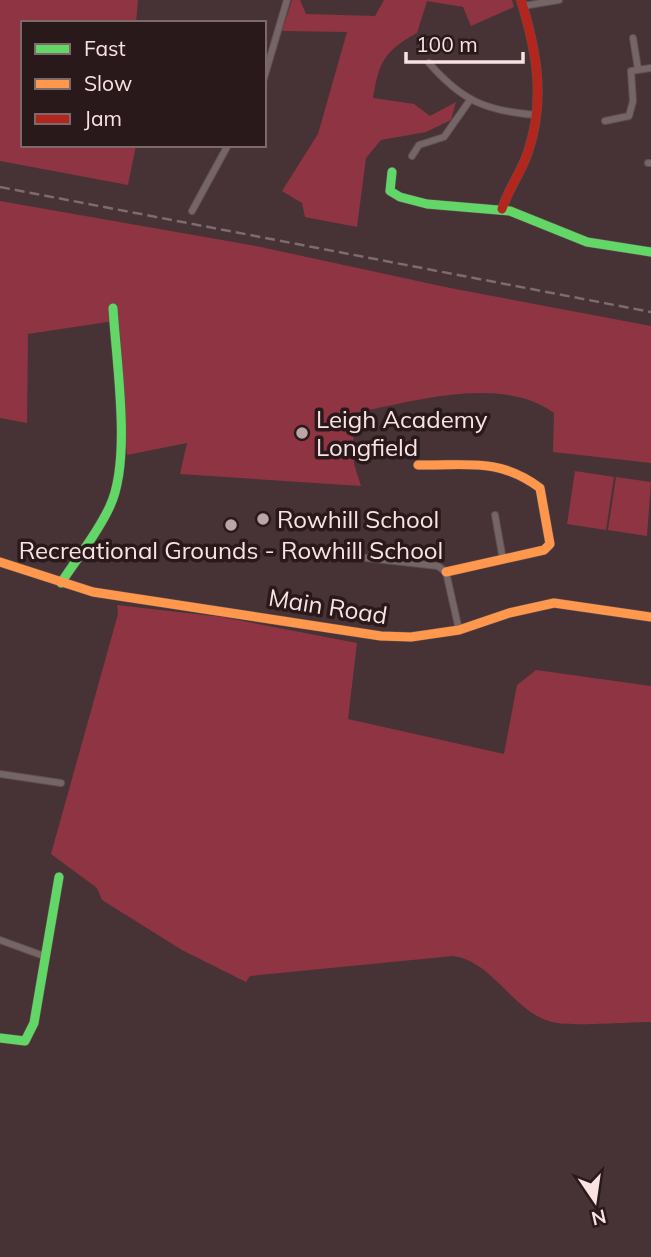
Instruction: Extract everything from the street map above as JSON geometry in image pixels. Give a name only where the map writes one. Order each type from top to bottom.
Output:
[{"type":"street","points":[[266,71],[286,0]]},
{"type":"street","points":[[502,209],[527,156],[536,116],[539,86],[537,51],[522,3],[559,0]]},
{"type":"street","points":[[633,38],[638,69]]},
{"type":"street","points":[[429,63],[445,82],[490,110],[536,116]]},
{"type":"street","points":[[605,121],[629,116],[633,101],[631,71],[651,68]]},
{"type":"street","points":[[412,156],[419,145],[444,137],[470,100]]},
{"type":"street","points":[[192,211],[227,147]]},
{"type":"street","points":[[392,172],[390,191],[396,196],[450,206],[502,209],[523,214],[566,235],[621,250],[651,252]]},
{"type":"street","points":[[61,583],[110,507],[119,482],[121,456],[113,308]]},
{"type":"street","points":[[418,465],[490,464],[508,467],[519,470],[540,488],[550,544],[544,550],[446,572]]},
{"type":"street","points":[[495,515],[503,560]]},
{"type":"street","points":[[358,556],[438,566],[446,572],[459,630]]},
{"type":"street","name":"Main Road","points":[[0,562],[61,583],[126,598],[246,612],[344,632],[411,637],[459,630],[509,612],[555,603],[651,617]]},
{"type":"street","points":[[0,774],[61,783]]},
{"type":"street","points":[[0,1038],[24,1041],[34,1023],[59,877]]},
{"type":"street","points":[[0,940],[44,956]]},
{"type":"shaded area","points":[[0,0],[138,0],[136,21],[21,21],[21,147],[136,147],[128,185],[0,161]]},
{"type":"shaded area","points":[[292,0],[300,0],[306,14],[375,16],[384,0],[512,0],[514,7],[471,26],[463,7],[427,1],[417,33],[397,46],[385,59],[373,98],[414,104],[430,116],[456,102],[451,120],[426,132],[381,140],[366,158],[357,227],[305,217],[302,203],[282,191],[318,134],[347,32],[282,31]]},
{"type":"shaded area","points":[[0,201],[256,246],[450,288],[651,326],[651,463],[553,452],[554,413],[533,401],[509,395],[483,393],[429,398],[353,413],[354,464],[361,486],[180,474],[187,443],[127,455],[114,321],[28,334],[27,423],[0,418]]},
{"type":"shaded area","points":[[575,471],[614,477],[606,530],[567,524]]},
{"type":"shaded area","points":[[616,477],[651,482],[647,536],[608,530]]},
{"type":"shaded area","points":[[117,605],[222,617],[357,643],[348,719],[504,754],[517,685],[536,670],[651,686],[651,1022],[552,1022],[526,1008],[480,967],[453,956],[250,976],[246,982],[182,950],[102,900],[97,888],[51,854],[118,614]]},
{"type":"railway","points":[[0,187],[651,312]]},
{"type":"traffic: fast","points":[[392,172],[390,191],[400,197],[427,204],[510,211],[587,242],[651,252]]},
{"type":"traffic: fast","points":[[61,583],[100,526],[117,486],[121,409],[113,308]]},
{"type":"traffic: fast","points":[[0,1038],[25,1041],[34,1023],[59,877]]},
{"type":"traffic: slow","points":[[418,465],[496,467],[525,478],[540,488],[550,544],[544,550],[446,572]]},
{"type":"traffic: slow","points":[[0,562],[93,592],[381,636],[411,637],[459,630],[509,613],[554,603],[651,617]]},
{"type":"traffic: jam","points":[[502,209],[527,155],[533,135],[538,96],[535,58],[521,0]]},
{"type":"place","name":"Leigh Academy Longfield","points":[[302,433]]},
{"type":"place","name":"Rowhill School","points":[[263,519]]},
{"type":"place","name":"Recreational Grounds - Rowhill School","points":[[231,525]]}]
